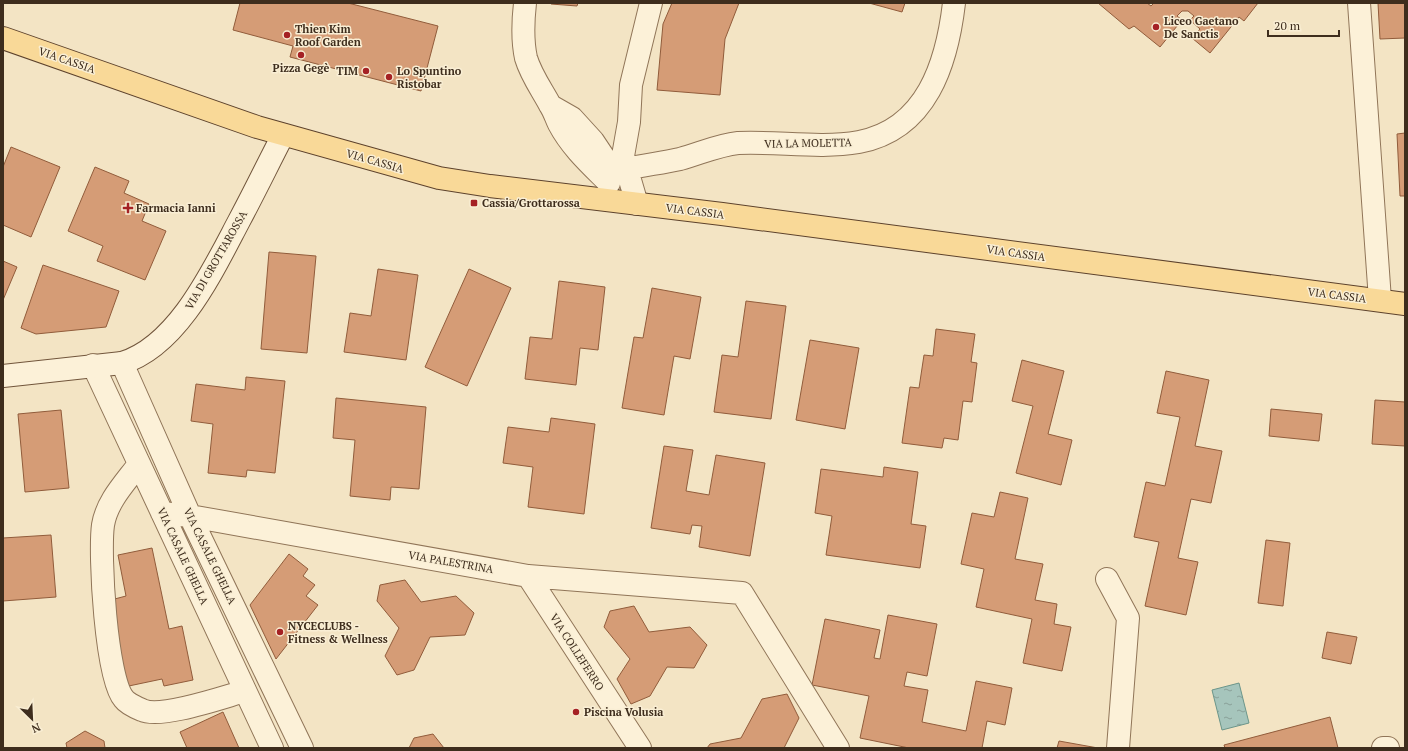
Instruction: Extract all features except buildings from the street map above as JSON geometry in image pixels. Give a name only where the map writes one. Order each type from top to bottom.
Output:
[{"type":"main road","name":"VIA CASSIA","points":[[3,38],[283,135],[440,178],[615,176],[637,204],[1405,304]]},
{"type":"street","points":[[525,3],[523,33],[526,58],[534,77],[551,106],[572,118],[592,141],[615,176],[637,204]]},
{"type":"street","points":[[615,176],[629,122],[631,84],[651,3]]},
{"type":"street","name":"VIA LA MOLETTA","points":[[615,176],[731,144],[796,145],[847,143],[868,140],[889,132],[907,119],[932,85],[948,42],[954,3]]},
{"type":"street","points":[[1359,3],[1380,300]]},
{"type":"street","name":"VIA DI GROTTAROSSA","points":[[3,376],[122,363],[133,359],[159,340],[178,322],[195,301],[231,237],[283,135]]},
{"type":"street","name":"VIA CASALE GHELLA","points":[[122,363],[190,516],[302,748]]},
{"type":"street","name":"VIA CASALE GHELLA","points":[[93,365],[272,748]]},
{"type":"street","points":[[139,464],[110,502],[103,526],[103,595],[115,680],[124,699],[143,711],[170,711],[245,691]]},
{"type":"street","name":"VIA PALESTRINA","points":[[162,512],[528,576],[742,593],[838,748]]},
{"type":"street","name":"VIA COLLEFERRO","points":[[528,576],[640,748]]},
{"type":"street","points":[[1107,579],[1128,618],[1118,748]]},
{"type":"street","points":[[1383,748],[1388,748]]},
{"type":"water","points":[[1239,683],[1249,723],[1222,730],[1212,690]]},
{"type":"place","name":"Liceo Gaetano De Sanctis","points":[[1156,27]]},
{"type":"place","name":"Thien Kim Roof Garden","points":[[287,35]]},
{"type":"place","name":"Pizza Gegè","points":[[301,55]]},
{"type":"place","name":"TIM","points":[[366,71]]},
{"type":"place","name":"Lo Spuntino Ristobar","points":[[389,77]]},
{"type":"place","name":"Cassia/Grottarossa","points":[[474,203]]},
{"type":"place","name":"Farmacia Ianni","points":[[128,208]]},
{"type":"place","name":"NYCECLUBS - Fitness & Wellness","points":[[280,632]]},
{"type":"place","name":"Piscina Volusia","points":[[576,712]]}]
